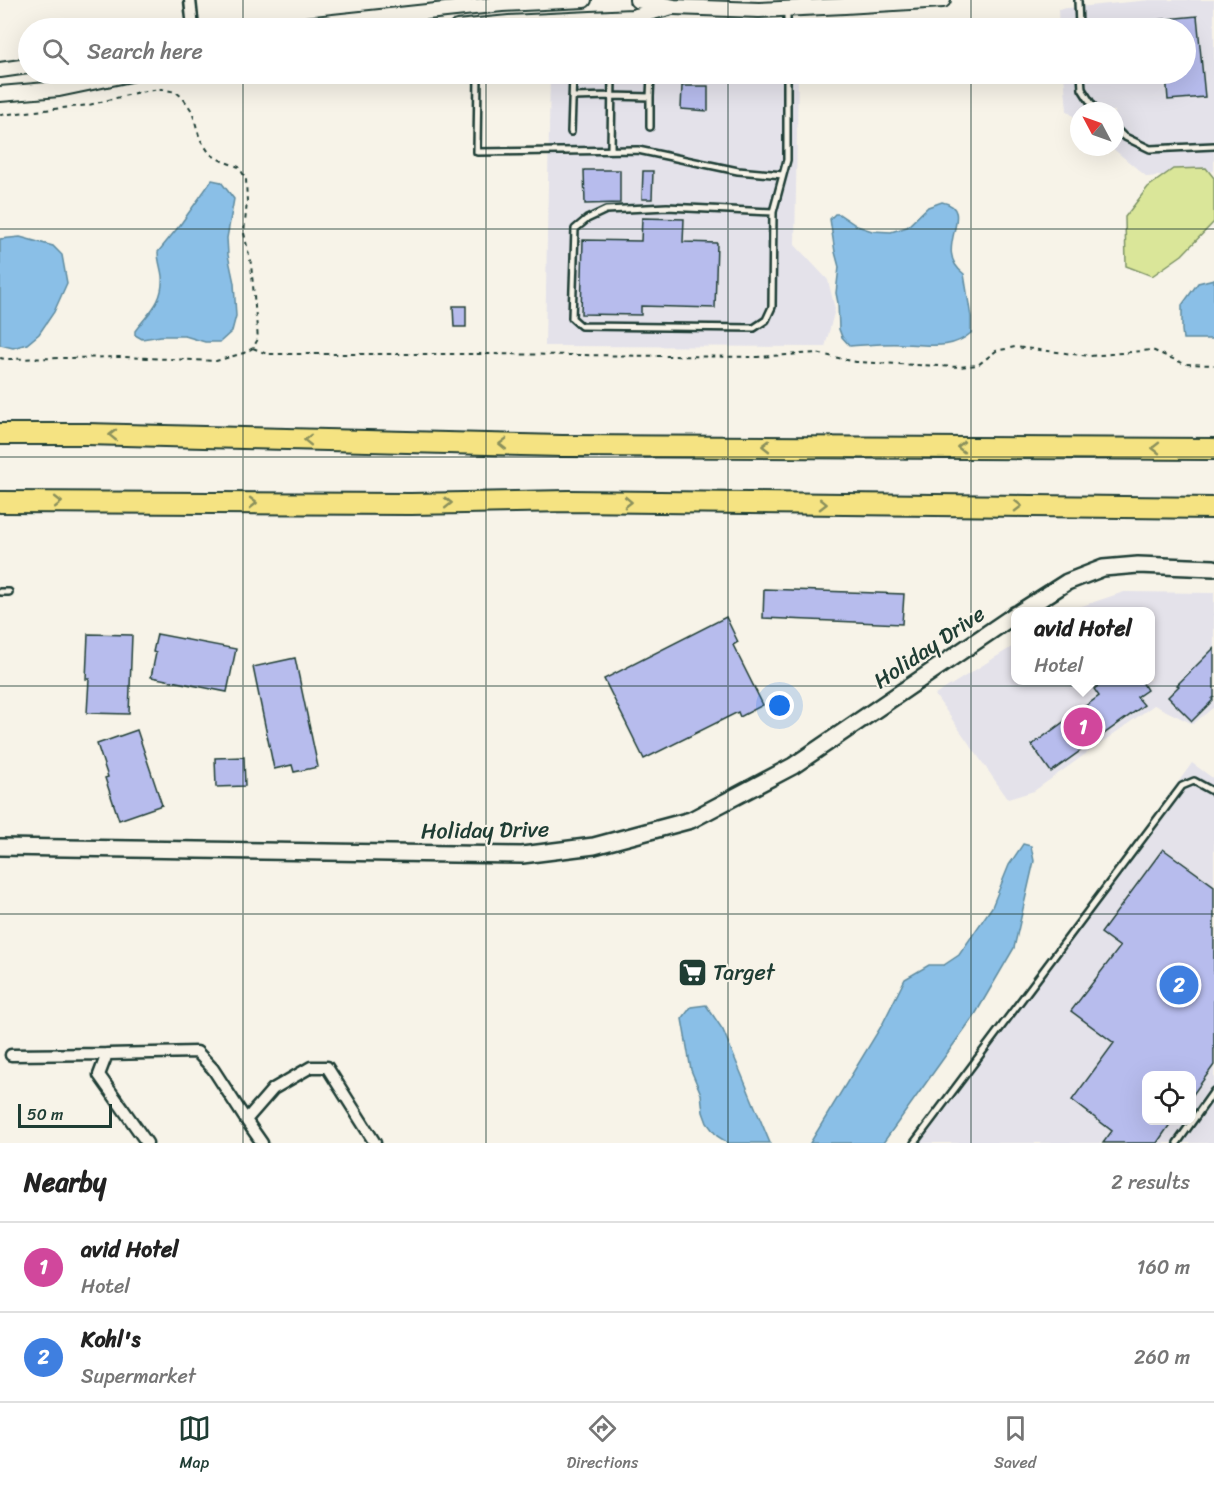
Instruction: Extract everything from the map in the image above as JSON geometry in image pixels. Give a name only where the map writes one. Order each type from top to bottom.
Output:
[{"type":"highway","points":[[0,434],[86,434],[562,446],[1214,449]]},
{"type":"highway","points":[[0,502],[411,504],[570,501],[1214,508]]},
{"type":"main road","name":"Holiday Drive","points":[[1028,607],[1067,582],[1104,568],[1138,565],[1214,568]]},
{"type":"main road","name":"Holiday Drive","points":[[0,848],[522,855],[594,846],[691,820],[793,766],[1011,617]]},
{"type":"street","points":[[190,0],[192,18]]},
{"type":"street","points":[[371,18],[502,4],[584,0]]},
{"type":"street","points":[[637,0],[674,7],[759,10],[779,6],[943,0]]},
{"type":"street","points":[[614,18],[632,17],[674,7]]},
{"type":"street","points":[[0,70],[18,67]]},
{"type":"street","points":[[0,94],[59,89],[83,84]]},
{"type":"street","points":[[11,1054],[197,1052],[213,1069],[262,1143]]},
{"type":"street","points":[[107,1054],[99,1075],[147,1143]]},
{"type":"street","points":[[246,1120],[273,1089],[311,1067],[327,1067],[375,1143]]},
{"type":"lane","points":[[1078,0],[1079,18]]},
{"type":"lane","points":[[477,84],[477,152],[638,150],[738,171],[783,175]]},
{"type":"lane","points":[[571,132],[573,84]]},
{"type":"lane","points":[[611,150],[612,84]]},
{"type":"lane","points":[[650,127],[651,84]]},
{"type":"lane","points":[[773,212],[667,207],[606,210],[587,219],[575,229],[572,318],[582,326],[754,328],[766,321],[772,307],[773,212],[787,160],[787,84]]},
{"type":"lane","points":[[1082,84],[1090,102]]},
{"type":"lane","points":[[572,97],[650,97]]},
{"type":"lane","points":[[1124,136],[1150,149],[1214,146]]},
{"type":"lane","points":[[0,592],[9,592]]},
{"type":"lane","points":[[914,1143],[1182,786],[1194,781],[1214,792]]},
{"type":"lane","points":[[1177,1143],[1214,1091]]},
{"type":"path","points":[[0,116],[89,105],[160,89],[176,92],[183,98],[192,111],[200,139],[210,154],[239,167],[246,179],[247,202],[244,233],[251,264],[258,339],[253,348],[244,353],[216,361],[123,357],[0,358]]},
{"type":"path","points":[[253,348],[267,354],[757,357],[816,353],[856,362],[960,368],[978,365],[996,351],[1015,346],[1090,356],[1152,350],[1185,364],[1214,364]]},
{"type":"shaded area","points":[[1150,0],[1214,0],[1214,171],[1147,177],[1122,156],[1124,156],[1124,102],[1070,102],[1070,114],[1067,111],[1065,84],[1196,84],[1196,18],[1058,18],[1058,9]]},
{"type":"shaded area","points":[[550,84],[798,84],[795,245],[828,280],[835,309],[825,347],[545,346]]},
{"type":"shaded area","points":[[1124,592],[1214,593],[1214,707],[1193,724],[1154,705],[1034,791],[1008,799],[935,695],[1011,648],[1011,685],[1155,685],[1155,607],[1079,607]]},
{"type":"shaded area","points":[[1192,763],[1214,779],[1214,1143],[919,1143]]},
{"type":"green space","points":[[1206,168],[1214,178],[1214,222],[1182,255],[1152,276],[1126,266],[1125,217],[1148,187],[1173,169]]},
{"type":"water","points":[[212,180],[221,182],[234,199],[227,238],[236,316],[232,331],[220,342],[205,342],[185,336],[142,339],[135,335],[135,331],[161,293],[162,276],[158,252]]},
{"type":"water","points":[[942,202],[952,206],[956,213],[951,253],[955,264],[964,274],[971,317],[971,333],[963,339],[947,344],[850,346],[842,337],[839,329],[836,293],[839,267],[830,219],[835,214],[839,214],[857,226],[872,231],[891,232],[907,227],[928,207]]},
{"type":"water","points":[[20,237],[53,246],[62,255],[67,283],[54,312],[39,334],[27,344],[13,348],[0,345],[0,239]]},
{"type":"water","points":[[1214,279],[1214,339],[1183,339],[1182,305],[1198,283]]},
{"type":"water","points":[[1023,844],[1031,846],[1034,861],[1014,948],[976,1013],[883,1143],[810,1143],[882,1025],[905,979],[929,965],[944,965],[959,955],[992,907],[1009,865]]},
{"type":"water","points":[[706,1005],[723,1030],[770,1143],[728,1143],[717,1136],[707,1123],[701,1094],[691,1070],[682,1019],[691,1007]]},
{"type":"building","points":[[1197,16],[1205,97],[1168,100],[1167,84],[1196,84],[1196,18],[1176,18]]},
{"type":"building","points":[[682,86],[708,86],[708,111],[681,109]]},
{"type":"building","points":[[584,170],[620,170],[620,203],[585,204]]},
{"type":"building","points":[[643,171],[653,171],[652,199],[642,199]]},
{"type":"building","points":[[642,218],[684,219],[683,242],[717,243],[715,308],[641,306],[641,315],[581,314],[583,240],[641,241]]},
{"type":"building","points":[[453,306],[466,306],[466,327],[454,327]]},
{"type":"building","points":[[764,589],[904,594],[902,624],[763,618]]},
{"type":"building","points":[[726,617],[738,642],[733,645],[763,705],[740,717],[738,712],[644,759],[604,679]]},
{"type":"building","points":[[88,634],[132,635],[129,714],[87,713]]},
{"type":"building","points":[[157,634],[236,649],[227,692],[151,677]]},
{"type":"building","points":[[1214,648],[1214,697],[1192,721],[1168,697]]},
{"type":"building","points":[[295,658],[318,767],[294,772],[292,765],[274,769],[253,667]]},
{"type":"building","points":[[1099,685],[1144,685],[1147,690],[1137,697],[1144,705],[1051,772],[1032,745],[1099,696],[1094,689]]},
{"type":"building","points":[[137,730],[162,805],[119,820],[97,744]]},
{"type":"building","points":[[244,757],[245,786],[216,787],[215,758]]},
{"type":"building","points":[[1163,849],[1214,886],[1214,1065],[1196,1090],[1196,1071],[1142,1071],[1142,1125],[1170,1125],[1157,1143],[1103,1143],[1112,1131],[1072,1100],[1114,1043],[1071,1011],[1120,947],[1101,933]]},
{"type":"place","name":"avid Hotel","points":[[1083,727]]},
{"type":"place","name":"Target","points":[[692,972]]},
{"type":"place","name":"Kohl's","points":[[1179,985]]}]
